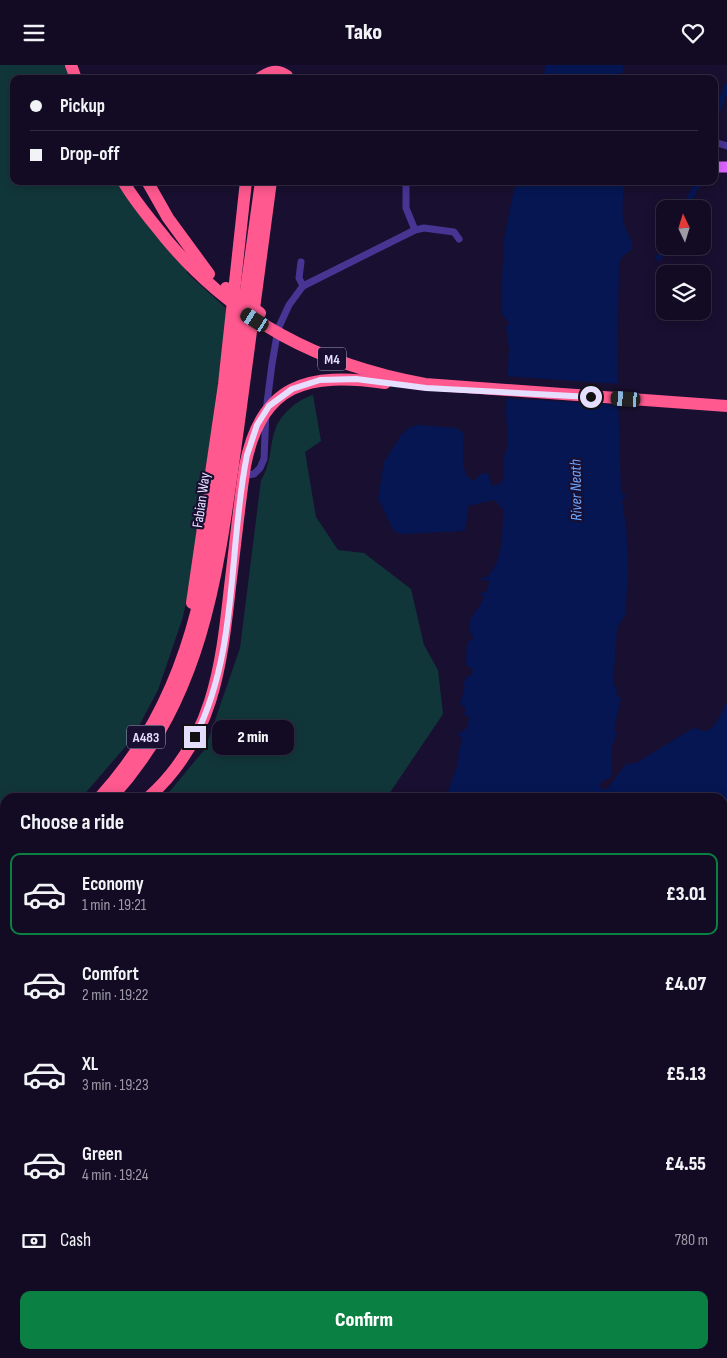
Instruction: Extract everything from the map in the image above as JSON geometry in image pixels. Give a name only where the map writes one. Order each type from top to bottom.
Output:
[{"type":"highway","name":"M4","points":[[126,185],[147,217],[209,274],[250,307],[300,336],[336,352],[390,369],[452,378],[727,397]]},
{"type":"highway","name":"M4","points":[[135,185],[153,211],[190,255]]},
{"type":"highway","name":"M4","points":[[149,185],[208,284],[240,310],[275,332],[327,357],[376,374],[410,382],[502,391]]},
{"type":"highway","points":[[179,669],[191,612],[224,384],[246,185]]},
{"type":"highway","name":"Fabian Way","points":[[103,793],[143,742],[169,696],[195,621],[212,538],[260,185]]},
{"type":"highway","name":"Fabian Way","points":[[115,793],[143,761],[178,699],[190,669],[213,589],[231,475],[270,185]]},
{"type":"highway","name":"M4","points":[[154,793],[164,784],[180,763],[200,727],[219,676],[245,466],[254,431],[269,406],[284,394],[300,385],[332,378],[356,379],[426,388],[502,391],[727,406]]},
{"type":"street","points":[[406,186],[406,208],[415,230]]},
{"type":"street","points":[[231,475],[239,477],[254,474],[264,459],[266,411],[278,329],[289,305],[303,286],[415,230],[424,228],[454,232],[459,239]]},
{"type":"street","points":[[301,262],[299,278],[303,286]]},
{"type":"green space","points":[[0,65],[66,65],[70,75],[10,75],[10,185],[121,185],[187,269],[187,273],[228,310],[189,591],[182,620],[158,690],[132,739],[85,793],[0,793]]},
{"type":"green space","points":[[313,395],[321,441],[305,452],[316,517],[338,550],[364,553],[411,589],[424,645],[438,670],[443,714],[390,793],[168,793],[205,749],[240,648],[261,480],[269,461],[276,427],[283,416],[302,400]]},
{"type":"water","points":[[545,65],[623,65],[622,75],[544,75]]},
{"type":"water","name":"River Neath","points":[[520,185],[624,185],[623,216],[625,227],[632,243],[632,249],[619,262],[618,349],[621,493],[626,495],[622,501],[626,521],[628,574],[625,615],[617,628],[613,685],[617,688],[616,694],[621,699],[614,729],[617,733],[611,749],[611,777],[601,782],[599,786],[607,789],[626,764],[636,763],[693,728],[703,731],[709,730],[715,724],[727,703],[727,793],[447,793],[458,764],[459,748],[462,744],[462,738],[457,735],[468,727],[469,716],[464,715],[466,708],[460,704],[465,686],[462,685],[467,677],[473,673],[472,668],[466,665],[467,643],[474,638],[469,627],[472,617],[484,597],[479,593],[486,593],[490,580],[481,581],[482,578],[490,576],[489,574],[494,569],[500,553],[503,509],[494,500],[468,506],[464,531],[400,534],[393,530],[378,498],[384,462],[401,435],[410,427],[418,425],[457,428],[464,434],[463,461],[469,478],[474,481],[480,474],[488,473],[492,486],[500,484],[504,478],[504,456],[508,446],[506,410],[509,349],[506,327],[509,323],[502,314],[501,307],[504,238],[514,189]]},
{"type":"pier","points":[[506,376],[619,384],[620,405],[504,398]]},
{"type":"waterway","points":[[718,109],[727,87]]},
{"type":"waterway","points":[[689,200],[697,185]]},
{"type":"route","points":[[195,737],[210,702],[221,666],[247,455],[257,425],[269,406],[284,394],[300,385],[332,378],[356,379],[426,388],[591,397]]}]
